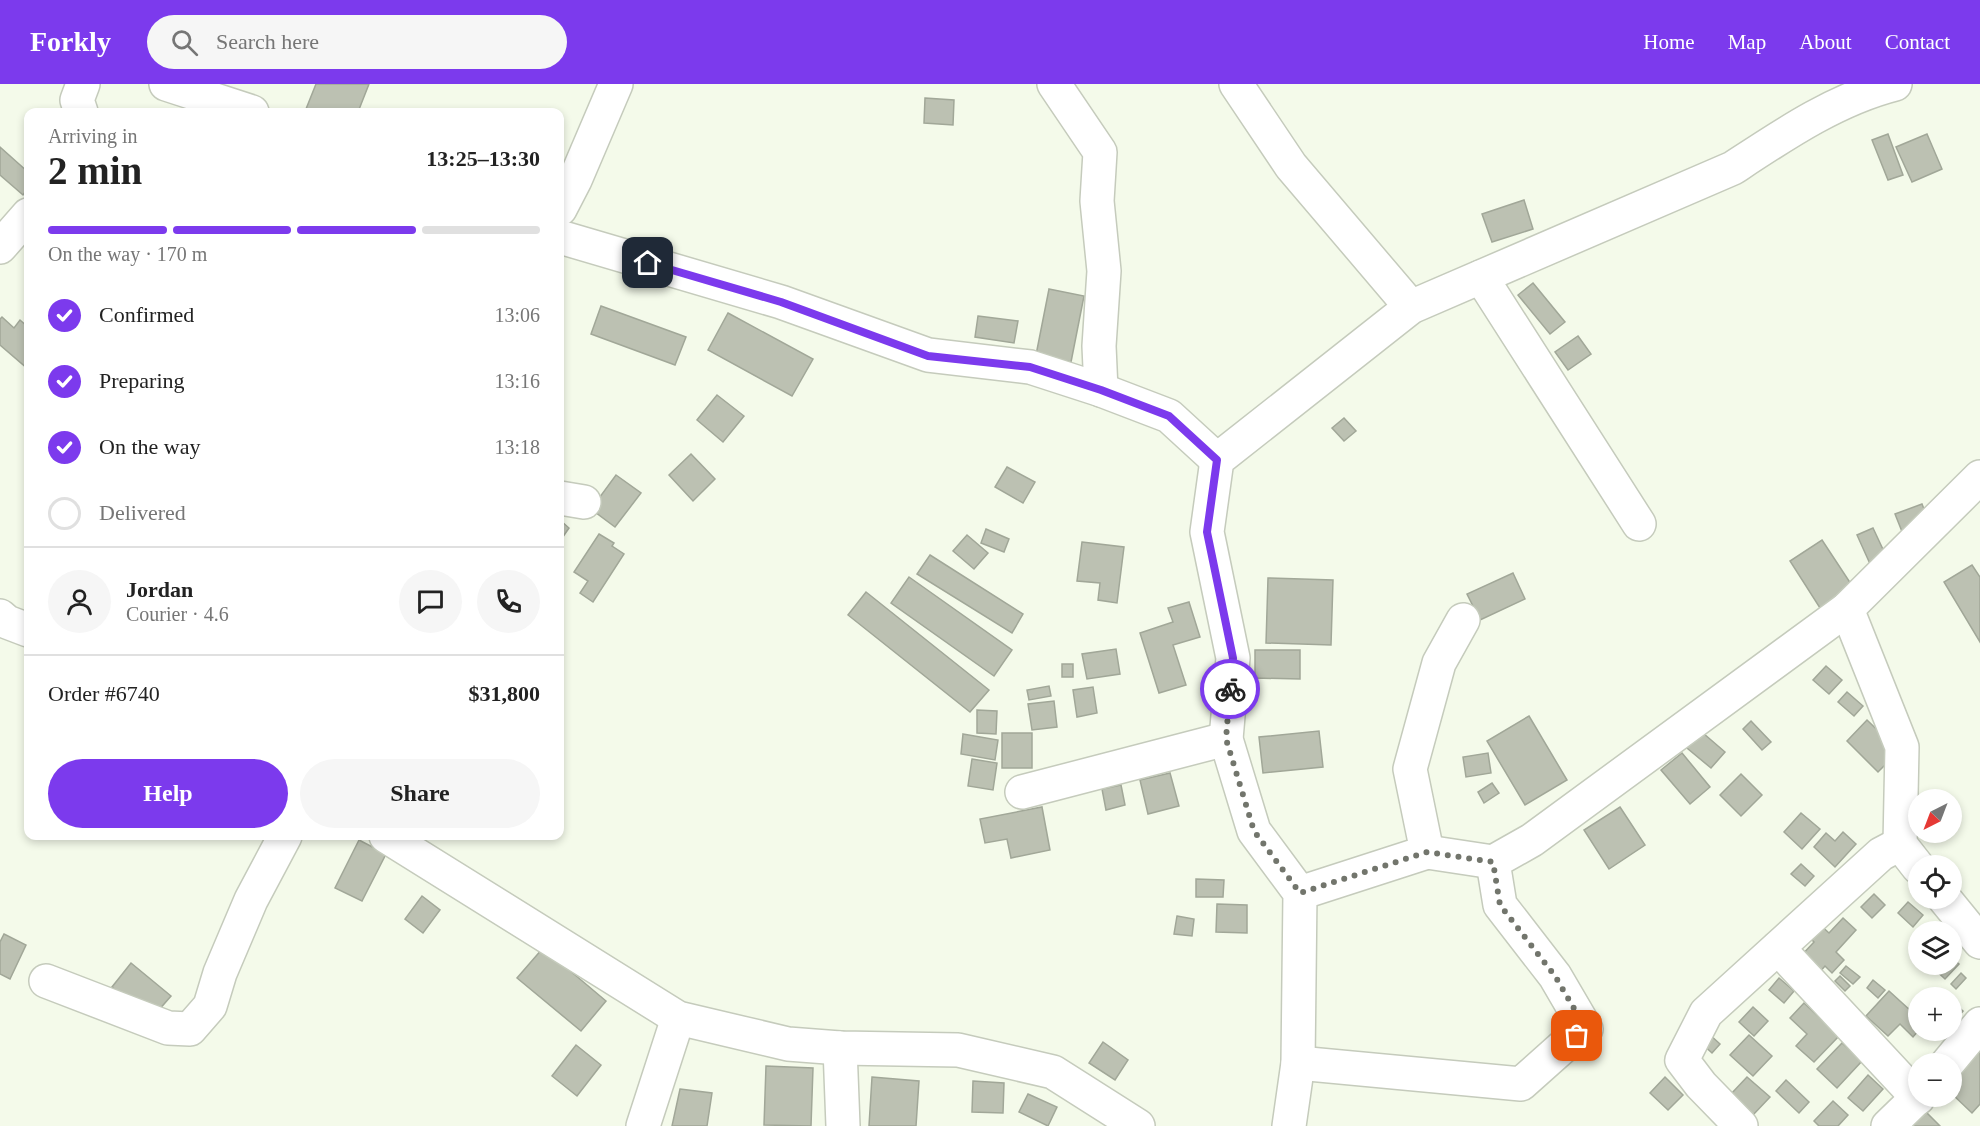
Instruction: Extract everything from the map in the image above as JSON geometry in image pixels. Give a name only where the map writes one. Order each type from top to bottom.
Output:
[{"type":"street","points":[[80,108],[77,100],[83,84]]},
{"type":"street","points":[[166,84],[240,108]]},
{"type":"street","points":[[564,201],[616,84]]},
{"type":"street","points":[[1054,84],[1100,152],[1096,201],[1104,271],[1099,346],[1101,390]]},
{"type":"street","points":[[1236,84],[1290,166],[1411,307]]},
{"type":"street","points":[[1289,1126],[1298,1063],[1300,893],[1254,831],[1226,739],[1233,658],[1207,532],[1217,460],[1411,307],[1734,168],[1773,142],[1827,98],[1895,84]]},
{"type":"street","points":[[0,247],[24,220]]},
{"type":"street","points":[[564,238],[781,302],[928,356],[1030,367],[1101,390],[1169,416],[1217,460]]},
{"type":"street","points":[[1481,277],[1639,524]]},
{"type":"street","points":[[1300,893],[1427,852],[1493,862],[1532,840],[1847,609],[1980,477]]},
{"type":"street","points":[[1742,1126],[1701,1085],[1682,1060],[1706,1013],[1881,854],[1909,855],[1902,747],[1847,609]]},
{"type":"street","points":[[0,616],[7,622],[24,628]]},
{"type":"street","points":[[1427,852],[1410,769],[1439,663],[1463,620]]},
{"type":"street","points":[[1022,792],[1226,739]]},
{"type":"street","points":[[46,981],[168,1028],[190,1029],[210,1006],[220,973],[251,900],[283,840]]},
{"type":"street","points":[[392,840],[678,1018],[788,1044],[840,1048],[958,1050],[1053,1072],[1138,1126]]},
{"type":"street","points":[[1298,1063],[1521,1084],[1586,1029],[1555,976],[1500,905],[1493,862]]},
{"type":"street","points":[[1953,909],[1980,942]]},
{"type":"street","points":[[1778,948],[1908,1086]]},
{"type":"street","points":[[643,1126],[678,1018]]},
{"type":"street","points":[[1956,1053],[1980,1024]]},
{"type":"street","points":[[840,1048],[843,1126]]},
{"type":"street","points":[[1888,1126],[1908,1107]]},
{"type":"building","points":[[316,84],[369,84],[360,108],[306,108]]},
{"type":"building","points":[[925,98],[954,100],[953,125],[924,123]]},
{"type":"building","points":[[1888,134],[1903,175],[1888,180],[1872,140]]},
{"type":"building","points":[[1927,134],[1942,169],[1912,182],[1896,147]]},
{"type":"building","points":[[0,147],[24,168],[23,195],[0,175]]},
{"type":"building","points":[[1524,200],[1533,229],[1492,242],[1482,214]]},
{"type":"building","points":[[1533,283],[1565,322],[1550,334],[1518,295]]},
{"type":"building","points":[[1049,289],[1084,296],[1071,362],[1036,355]]},
{"type":"building","points":[[601,306],[686,337],[675,365],[591,334]]},
{"type":"building","points":[[728,313],[813,359],[792,396],[708,350]]},
{"type":"building","points":[[978,316],[1018,321],[1014,343],[975,337]]},
{"type":"building","points":[[2,317],[14,328],[20,320],[24,324],[24,366],[0,345],[0,319]]},
{"type":"building","points":[[1578,336],[1591,354],[1568,370],[1555,352]]},
{"type":"building","points":[[717,395],[744,416],[723,442],[697,420]]},
{"type":"building","points":[[1344,418],[1356,431],[1344,441],[1332,428]]},
{"type":"building","points":[[691,454],[715,479],[693,501],[669,475]]},
{"type":"building","points":[[1007,467],[1035,482],[1023,503],[995,487]]},
{"type":"building","points":[[616,475],[641,493],[615,527],[591,509]]},
{"type":"building","points":[[1922,504],[1930,524],[1903,534],[1895,514]]},
{"type":"building","points":[[564,524],[569,528],[564,535]]},
{"type":"building","points":[[1873,528],[1887,558],[1871,566],[1857,535]]},
{"type":"building","points":[[986,529],[1009,539],[1004,552],[981,543]]},
{"type":"building","points":[[599,534],[614,543],[612,546],[624,554],[593,602],[580,593],[588,581],[574,572]]},
{"type":"building","points":[[967,535],[988,553],[974,569],[953,551]]},
{"type":"building","points":[[1822,540],[1853,587],[1820,608],[1790,561]]},
{"type":"building","points":[[1082,542],[1124,547],[1117,603],[1098,600],[1100,583],[1077,581]]},
{"type":"building","points":[[930,555],[1023,614],[1012,633],[917,574]]},
{"type":"building","points":[[1972,565],[1980,577],[1980,642],[1944,582]]},
{"type":"building","points":[[1513,573],[1525,599],[1480,620],[1467,594]]},
{"type":"building","points":[[909,577],[1012,650],[994,676],[891,603]]},
{"type":"building","points":[[1268,578],[1333,580],[1331,645],[1266,643]]},
{"type":"building","points":[[866,592],[989,690],[970,712],[848,615]]},
{"type":"building","points":[[1189,602],[1200,637],[1173,645],[1186,685],[1159,693],[1140,633],[1173,622],[1168,608]]},
{"type":"building","points":[[1116,649],[1120,674],[1087,679],[1082,654]]},
{"type":"building","points":[[1255,650],[1300,650],[1300,679],[1255,678]]},
{"type":"building","points":[[1062,664],[1073,664],[1073,677],[1062,677]]},
{"type":"building","points":[[1826,666],[1842,680],[1829,694],[1813,680]]},
{"type":"building","points":[[1049,686],[1051,696],[1029,700],[1027,690]]},
{"type":"building","points":[[1093,687],[1097,713],[1077,717],[1073,690]]},
{"type":"building","points":[[1847,692],[1863,706],[1854,716],[1838,702]]},
{"type":"building","points":[[1054,701],[1057,727],[1032,730],[1028,704]]},
{"type":"building","points":[[977,710],[997,711],[996,734],[977,733]]},
{"type":"building","points":[[1529,716],[1567,780],[1525,805],[1487,741]]},
{"type":"building","points":[[1867,720],[1899,751],[1878,772],[1847,741]]},
{"type":"building","points":[[1751,721],[1771,742],[1762,750],[1743,729]]},
{"type":"building","points":[[1696,727],[1725,752],[1711,768],[1682,744]]},
{"type":"building","points":[[1319,731],[1323,767],[1263,773],[1259,737]]},
{"type":"building","points":[[1002,733],[1032,733],[1032,768],[1002,768]]},
{"type":"building","points":[[963,734],[998,740],[995,760],[961,754]]},
{"type":"building","points":[[1488,753],[1491,773],[1466,777],[1463,757]]},
{"type":"building","points":[[1682,753],[1710,787],[1690,804],[1661,770]]},
{"type":"building","points":[[972,759],[997,763],[993,790],[968,786]]},
{"type":"building","points":[[1170,773],[1179,806],[1148,814],[1140,780]]},
{"type":"building","points":[[1741,774],[1762,795],[1741,816],[1720,795]]},
{"type":"building","points":[[1492,783],[1499,793],[1484,803],[1478,792]]},
{"type":"building","points":[[1121,785],[1125,805],[1106,810],[1102,789]]},
{"type":"building","points":[[1042,807],[1050,850],[1011,858],[1007,839],[985,843],[980,819]]},
{"type":"building","points":[[1620,807],[1645,845],[1609,869],[1584,830]]},
{"type":"building","points":[[1801,813],[1820,829],[1802,849],[1784,832]]},
{"type":"building","points":[[1843,832],[1856,844],[1835,867],[1814,847],[1826,833],[1835,841]]},
{"type":"building","points":[[359,840],[386,854],[362,901],[335,888]]},
{"type":"building","points":[[1801,864],[1814,876],[1805,886],[1791,874]]},
{"type":"building","points":[[1196,879],[1224,880],[1223,897],[1196,897]]},
{"type":"building","points":[[1874,894],[1885,905],[1872,918],[1861,907]]},
{"type":"building","points":[[422,896],[440,910],[423,933],[405,919]]},
{"type":"building","points":[[1908,902],[1908,909],[1916,909],[1923,915],[1918,921],[1908,922],[1898,913]]},
{"type":"building","points":[[1217,904],[1247,905],[1247,933],[1216,932]]},
{"type":"building","points":[[1177,916],[1194,919],[1192,936],[1174,934]]},
{"type":"building","points":[[1843,918],[1856,930],[1836,952],[1844,960],[1832,973],[1825,966],[1818,974],[1800,957],[1814,942],[1806,934],[1817,922],[1829,933]]},
{"type":"building","points":[[4,934],[26,945],[10,979],[0,974],[0,942]]},
{"type":"building","points":[[543,948],[606,1001],[581,1031],[517,978]]},
{"type":"building","points":[[131,963],[171,996],[151,1019],[112,987]]},
{"type":"building","points":[[1846,966],[1860,977],[1853,984],[1840,973]]},
{"type":"building","points":[[1962,974],[1966,978],[1958,987],[1951,984],[1959,975]]},
{"type":"building","points":[[1840,976],[1850,986],[1845,991],[1835,981]]},
{"type":"building","points":[[1779,978],[1794,991],[1784,1003],[1769,990]]},
{"type":"building","points":[[1873,980],[1885,990],[1878,998],[1867,988]]},
{"type":"building","points":[[1889,991],[1908,1008],[1908,1032],[1900,1024],[1888,1036],[1866,1016]]},
{"type":"building","points":[[1804,1003],[1839,1036],[1814,1062],[1796,1046],[1807,1034],[1790,1018]]},
{"type":"building","points":[[1753,1007],[1768,1021],[1754,1036],[1739,1022]]},
{"type":"building","points":[[1709,1034],[1720,1044],[1712,1053],[1701,1043]]},
{"type":"building","points":[[1749,1035],[1772,1056],[1753,1076],[1730,1055]]},
{"type":"building","points":[[1103,1042],[1128,1060],[1115,1080],[1089,1063]]},
{"type":"building","points":[[1842,1043],[1862,1061],[1837,1088],[1817,1069]]},
{"type":"building","points":[[1974,1044],[1980,1051],[1980,1104],[1972,1113],[1962,1104],[1962,1057]]},
{"type":"building","points":[[576,1045],[601,1065],[577,1096],[552,1076]]},
{"type":"building","points":[[766,1066],[813,1068],[811,1126],[764,1125]]},
{"type":"building","points":[[1868,1075],[1883,1089],[1863,1111],[1848,1098]]},
{"type":"building","points":[[872,1077],[919,1081],[916,1126],[869,1126]]},
{"type":"building","points":[[1665,1077],[1683,1095],[1668,1110],[1650,1093]]},
{"type":"building","points":[[1747,1077],[1770,1097],[1753,1115],[1731,1094]]},
{"type":"building","points":[[1786,1080],[1809,1102],[1799,1113],[1776,1091]]},
{"type":"building","points":[[973,1081],[1004,1083],[1003,1113],[972,1112]]},
{"type":"building","points":[[680,1089],[712,1093],[707,1126],[672,1126]]},
{"type":"building","points":[[1028,1094],[1057,1107],[1048,1126],[1019,1112]]},
{"type":"building","points":[[1833,1101],[1848,1115],[1838,1126],[1819,1126],[1814,1121]]},
{"type":"building","points":[[1925,1111],[1940,1126],[1911,1126]]},
{"type":"way so far","points":[[1230,689],[1226,739],[1254,831],[1300,893],[1427,852],[1493,862],[1500,905],[1555,976],[1576,1010],[1586,1029],[1577,1036]]},
{"type":"route","points":[[648,263],[781,302],[928,356],[1030,367],[1101,390],[1169,416],[1217,460],[1207,532],[1233,658],[1230,689]]}]
